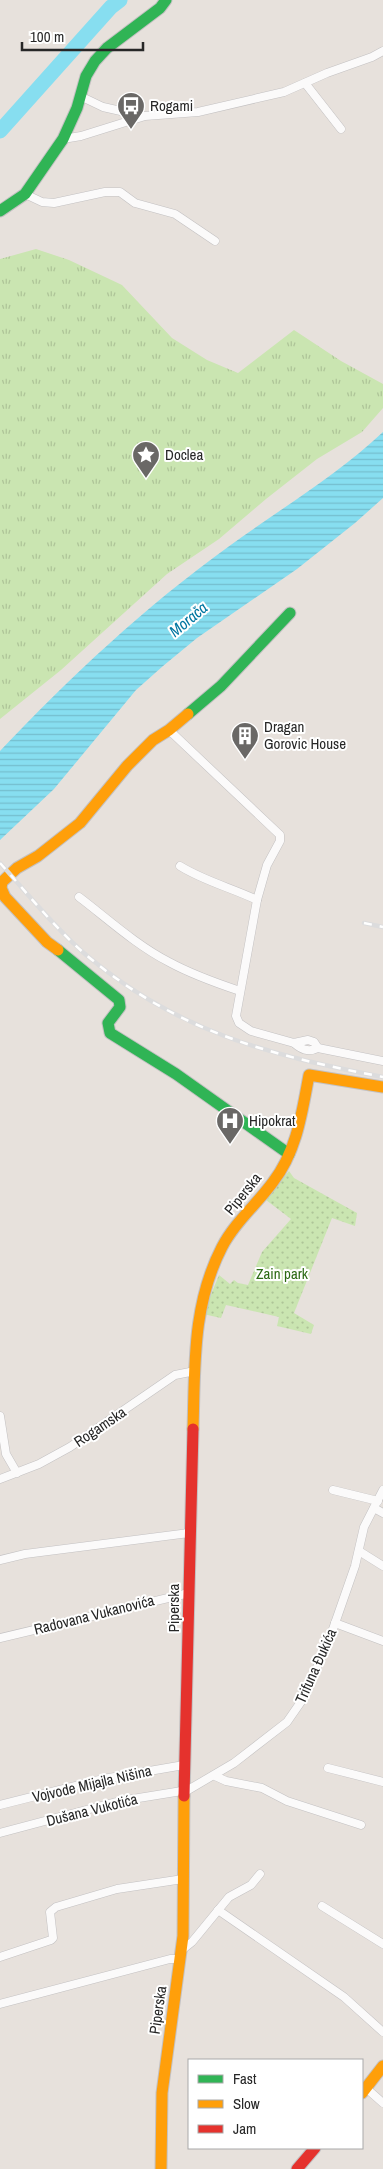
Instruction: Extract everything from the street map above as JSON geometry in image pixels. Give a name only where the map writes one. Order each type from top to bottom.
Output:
[{"type":"street","points":[[0,211],[25,194],[63,139],[86,76],[100,55],[160,8],[166,0]]},
{"type":"street","points":[[63,139],[81,136],[145,116],[198,112],[284,92],[383,51]]},
{"type":"street","points":[[305,83],[341,129]]},
{"type":"street","points":[[80,96],[103,107],[145,116]]},
{"type":"street","points":[[25,194],[42,202],[54,203],[105,192],[120,192],[135,203],[175,214],[215,241]]},
{"type":"street","points":[[289,1154],[176,1074],[110,1032],[108,1024],[120,1007],[119,1000],[94,982],[47,942],[5,897],[1,888],[2,882],[17,868],[38,856],[80,823],[127,766],[153,740],[169,730],[221,686],[290,612]]},
{"type":"street","points":[[169,730],[280,835],[280,841],[267,865],[257,900],[236,1016],[239,1024],[251,1031],[294,1043],[308,1040],[314,1042],[318,1048],[383,1060]]},
{"type":"street","points":[[180,866],[198,876],[235,889],[257,900]]},
{"type":"street","points":[[79,896],[141,944],[168,962],[215,983],[240,991]]},
{"type":"street","name":"Piperska","points":[[161,2169],[162,2093],[181,1954],[184,1765],[188,1682],[189,1533],[196,1330],[207,1285],[215,1263],[230,1233],[283,1168],[295,1137],[310,1073],[383,1087]]},
{"type":"street","name":"Rogamska","points":[[0,1479],[70,1447],[175,1375],[195,1371]]},
{"type":"street","points":[[0,1416],[6,1454],[17,1472]]},
{"type":"street","points":[[333,1490],[376,1505],[383,1513]]},
{"type":"street","name":"Trifuna Đukića","points":[[184,1790],[215,1776],[234,1763],[294,1714],[305,1696],[335,1623],[359,1551],[364,1527],[383,1490]]},
{"type":"street","points":[[0,1560],[25,1554],[189,1533]]},
{"type":"street","points":[[359,1551],[383,1566]]},
{"type":"street","name":"Radovana Vukanovića","points":[[0,1638],[189,1593]]},
{"type":"street","points":[[335,1623],[383,1641]]},
{"type":"street","name":"Vojvode Mijajla Nišina","points":[[0,1805],[103,1779],[184,1765]]},
{"type":"street","points":[[328,1768],[383,1782]]},
{"type":"street","points":[[215,1776],[226,1781],[262,1788],[270,1794],[287,1801],[361,1825]]},
{"type":"street","name":"Dušana Vukotića","points":[[0,1833],[120,1801],[184,1790]]},
{"type":"street","points":[[0,2004],[170,1959],[181,1954],[229,1897],[251,1885],[260,1874]]},
{"type":"street","points":[[0,1957],[51,1940],[53,1938],[50,1912],[56,1907],[117,1889],[183,1879]]},
{"type":"street","points":[[322,1906],[383,1944]]},
{"type":"street","points":[[218,1910],[344,1997],[383,2032]]},
{"type":"street","points":[[383,2066],[364,2090],[383,2103]]},
{"type":"street","points":[[297,2169],[314,2149]]},
{"type":"green space","name":"Doclea","points":[[36,249],[69,260],[122,285],[172,338],[207,360],[238,373],[294,330],[341,361],[383,384],[383,408],[362,432],[317,459],[219,539],[167,574],[61,670],[0,719],[0,259]]},
{"type":"green space","name":"Zain park","points":[[289,1171],[294,1178],[357,1213],[355,1226],[332,1218],[294,1313],[314,1325],[311,1334],[277,1326],[279,1317],[226,1305],[221,1318],[203,1314],[219,1275],[230,1284],[234,1280],[248,1285],[262,1252],[291,1219],[266,1200]]},
{"type":"water","name":"Morača","points":[[383,432],[383,498],[297,569],[197,638],[136,690],[54,789],[0,840],[0,751],[81,669],[168,593],[228,547],[327,478]]},
{"type":"waterway","points":[[0,131],[111,7],[120,0]]},
{"type":"railway","points":[[0,863],[74,944],[120,981],[154,1003],[190,1021],[263,1049],[341,1069],[383,1077]]},
{"type":"railway","points":[[364,923],[383,927]]},
{"type":"traffic: fast","points":[[0,211],[25,194],[63,139],[77,108],[86,76],[95,61],[107,48],[160,8],[166,0]]},
{"type":"traffic: fast","points":[[188,714],[221,686],[290,613]]},
{"type":"traffic: fast","points":[[58,950],[119,1000],[120,1007],[108,1023],[110,1033],[176,1074],[289,1154]]},
{"type":"traffic: slow","points":[[58,950],[47,942],[5,897],[1,888],[2,882],[17,868],[38,856],[80,823],[127,766],[153,740],[169,730],[188,714]]},
{"type":"traffic: slow","points":[[193,1429],[197,1336],[200,1313],[212,1269],[227,1238],[273,1182],[288,1157],[297,1131],[309,1075],[383,1087]]},
{"type":"traffic: slow","points":[[161,2169],[162,2093],[183,1936],[184,1796]]},
{"type":"traffic: slow","points":[[363,2092],[383,2066]]},
{"type":"traffic: jam","points":[[184,1796],[193,1429]]},
{"type":"traffic: jam","points":[[297,2169],[314,2149]]},
{"type":"place","name":"Rogami","points":[[131,130]]},
{"type":"place","name":"Doclea","points":[[146,479]]},
{"type":"place","name":"Dragan Gorovic House","points":[[245,760]]},
{"type":"place","name":"Hipokrat","points":[[230,1145]]}]
